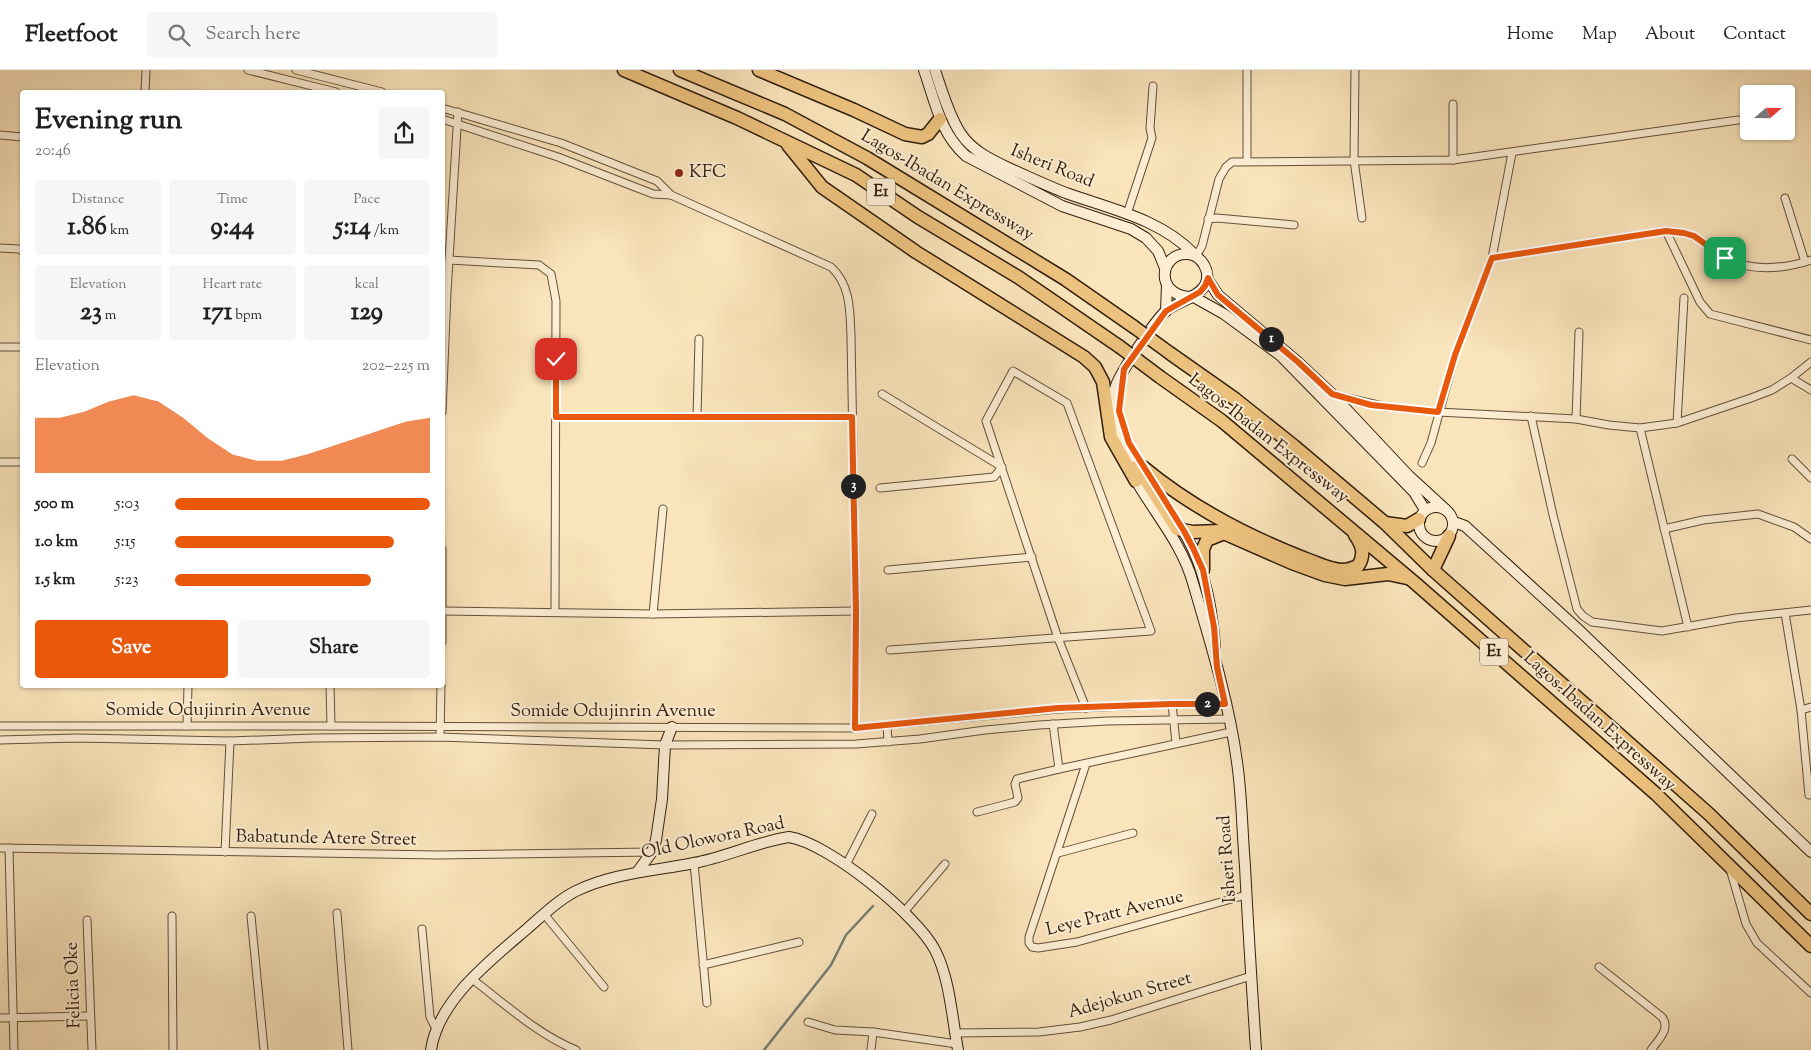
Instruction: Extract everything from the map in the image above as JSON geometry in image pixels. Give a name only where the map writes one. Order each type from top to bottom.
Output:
[{"type":"highway","name":"Lagos-Ibadan Expressway","points":[[624,70],[687,96],[856,175],[918,217],[1026,282],[1222,421],[1415,583],[1656,794],[1811,946]]},
{"type":"highway","name":"Lagos-Ibadan Expressway","points":[[680,70],[785,114],[867,158],[1065,279],[1235,399],[1385,523],[1433,570],[1709,814],[1808,909]]},
{"type":"highway","points":[[759,70],[854,110],[905,134],[922,137],[928,134],[940,119]]},
{"type":"highway","points":[[785,142],[822,187],[916,252],[1084,357],[1095,367],[1103,382],[1110,437],[1136,481]]},
{"type":"highway","points":[[1129,454],[1176,529],[1193,532],[1219,531],[1292,563],[1325,575],[1345,579],[1396,574],[1415,583]]},
{"type":"highway","points":[[1143,466],[1164,484],[1186,498],[1226,522],[1267,542],[1328,567],[1343,570],[1358,566],[1362,560],[1361,544],[1356,536],[1336,516]]},
{"type":"highway","points":[[1385,523],[1407,526],[1422,514]]},
{"type":"highway","points":[[1203,570],[1203,550],[1207,540],[1225,534]]},
{"type":"highway","points":[[1433,570],[1449,536]]},
{"type":"main road","name":"Isheri Road","points":[[924,70],[940,119],[957,148],[966,156],[1062,206],[1131,229],[1146,238],[1158,251],[1165,268],[1166,311]]},
{"type":"main road","name":"Isheri Road","points":[[935,70],[960,132],[969,144],[988,158],[1064,192],[1127,214],[1161,229],[1186,246],[1205,265],[1208,278],[1205,286],[1200,292],[1166,311],[1124,369],[1115,389],[1114,406],[1117,426],[1129,454],[1136,481],[1175,541],[1192,580],[1217,667],[1237,762],[1256,1050]]},
{"type":"main road","points":[[1165,268],[1170,260],[1178,255],[1196,256]]},
{"type":"main road","points":[[1166,285],[1172,292],[1180,296],[1190,297],[1224,314],[1281,356],[1414,492],[1422,514],[1420,530],[1428,539],[1439,541],[1449,536],[1454,522],[1451,515],[1409,476],[1332,394],[1298,362],[1218,295],[1208,278]]},
{"type":"main road","name":"Isheri Road","points":[[1124,369],[1119,411],[1129,443],[1184,531],[1203,570],[1214,627],[1217,667]]},
{"type":"main road","points":[[1422,514],[1436,506],[1446,510]]},
{"type":"main road","points":[[1454,522],[1466,526],[1581,632],[1811,852]]},
{"type":"main road","points":[[638,871],[652,852],[656,840],[665,745],[672,727]]},
{"type":"main road","name":"Old Olowora Road","points":[[431,1050],[436,1029],[441,1019],[455,998],[472,979],[544,914],[574,892],[589,885],[638,871],[694,863],[789,837],[798,838],[865,878],[904,912],[928,941],[940,961],[958,1047]]},
{"type":"street","points":[[145,90],[146,70]]},
{"type":"street","points":[[248,70],[328,90]]},
{"type":"street","points":[[296,70],[374,90]]},
{"type":"street","points":[[1247,70],[1247,162]]},
{"type":"street","points":[[1355,70],[1354,160],[1362,218]]},
{"type":"street","points":[[1127,214],[1152,138],[1150,128],[1154,86]]},
{"type":"street","points":[[1453,104],[1453,160]]},
{"type":"street","points":[[445,109],[561,143],[657,181],[671,195],[831,268],[838,273],[845,284],[850,308],[852,337],[856,611],[855,728]]},
{"type":"street","points":[[445,333],[458,112]]},
{"type":"street","points":[[445,120],[558,157],[653,194],[671,195]]},
{"type":"street","points":[[1196,256],[1202,246],[1219,179],[1226,167],[1232,162],[1453,160],[1738,120]]},
{"type":"street","points":[[0,135],[20,137]]},
{"type":"street","points":[[1422,463],[1431,443],[1455,355],[1492,258],[1512,153]]},
{"type":"street","points":[[1492,258],[1666,231],[1694,236],[1725,258],[1749,267],[1773,268],[1808,261],[1786,198]]},
{"type":"street","points":[[1208,219],[1294,225]]},
{"type":"street","points":[[1666,231],[1700,302],[1710,314],[1811,340]]},
{"type":"street","points":[[0,248],[20,250]]},
{"type":"street","points":[[448,260],[539,265],[551,274],[556,301],[554,612]]},
{"type":"street","points":[[1677,423],[1684,298]]},
{"type":"street","points":[[1576,419],[1579,332]]},
{"type":"street","points":[[696,417],[699,339]]},
{"type":"street","points":[[0,347],[20,347]]},
{"type":"street","points":[[1332,394],[1371,405],[1438,412],[1576,419],[1640,428],[1677,423],[1772,390],[1811,362]]},
{"type":"street","points":[[890,650],[1058,638],[1151,631],[1067,404],[1013,371],[986,421],[1058,638],[1086,708]]},
{"type":"street","points":[[1790,378],[1811,390]]},
{"type":"street","points":[[882,394],[1002,467]]},
{"type":"street","points":[[1531,416],[1553,515],[1575,599],[1583,616],[1592,622],[1662,631],[1736,618],[1811,610]]},
{"type":"street","points":[[556,417],[852,417]]},
{"type":"street","points":[[1640,428],[1688,627]]},
{"type":"street","points":[[1792,460],[1811,478]]},
{"type":"street","points":[[0,462],[20,462]]},
{"type":"street","points":[[880,488],[994,477],[1002,467]]},
{"type":"street","points":[[653,614],[663,509]]},
{"type":"street","points":[[1664,529],[1703,520],[1758,514],[1794,527],[1811,539]]},
{"type":"street","points":[[888,570],[1032,557]]},
{"type":"street","points":[[445,611],[653,614],[856,611]]},
{"type":"street","points":[[1785,612],[1801,710],[1809,795]]},
{"type":"street","points":[[187,726],[188,688]]},
{"type":"street","points":[[330,688],[331,726]]},
{"type":"street","points":[[440,738],[441,688]]},
{"type":"street","points":[[1172,704],[1176,743]]},
{"type":"street","name":"Somide Odujinrin Avenue","points":[[0,726],[855,728],[994,714],[1086,708],[1172,704],[1225,704]]},
{"type":"street","points":[[1801,710],[1811,707]]},
{"type":"street","points":[[0,740],[77,738],[230,741],[314,738],[440,738],[665,745],[856,744],[1053,724],[1228,719]]},
{"type":"street","points":[[1053,724],[1059,768]]},
{"type":"street","points":[[886,725],[888,742]]},
{"type":"street","points":[[977,812],[1015,802],[1018,798],[1015,784],[1017,779],[1059,768],[1086,764],[1231,732]]},
{"type":"street","points":[[225,852],[230,741]]},
{"type":"street","name":"Leye Pratt Avenue","points":[[1086,764],[1029,937],[1029,943],[1032,947],[1038,948],[1077,942],[1246,895]]},
{"type":"street","points":[[846,865],[872,814]]},
{"type":"street","points":[[1058,853],[1133,833]]},
{"type":"street","name":"Babatunde Atere Street","points":[[0,848],[438,855],[652,852]]},
{"type":"street","points":[[9,848],[14,1050]]},
{"type":"street","points":[[694,863],[707,1002]]},
{"type":"street","points":[[904,912],[946,864]]},
{"type":"street","points":[[1730,866],[1746,924],[1757,943],[1811,992]]},
{"type":"street","points":[[337,914],[348,1050]]},
{"type":"street","points":[[544,914],[604,987]]},
{"type":"street","points":[[172,916],[173,1050]]},
{"type":"street","points":[[251,916],[264,1050]]},
{"type":"street","name":"Felicia Oke","points":[[87,920],[89,1016],[92,1050]]},
{"type":"street","points":[[422,929],[430,1017],[436,1029]]},
{"type":"street","points":[[703,965],[799,942]]},
{"type":"street","points":[[1599,967],[1665,1021],[1665,1030],[1651,1050]]},
{"type":"street","name":"Adejokun Street","points":[[956,1033],[1039,1032],[1080,1027],[1111,1020],[1251,976]]},
{"type":"street","points":[[472,979],[535,1027],[576,1050]]},
{"type":"street","points":[[0,1018],[89,1016]]},
{"type":"street","points":[[808,1022],[835,1030],[873,1032],[958,1047]]},
{"type":"street","points":[[870,1050],[873,1032]]},
{"type":"waterway","points":[[764,1050],[831,965],[846,935],[873,906]]},
{"type":"place","name":"KFC","points":[[679,173]]},
{"type":"route","points":[[556,359],[556,417],[852,417],[856,611],[855,728],[1058,708],[1225,704],[1217,667],[1214,627],[1203,570],[1184,531],[1129,443],[1119,411],[1124,369],[1166,311],[1200,292],[1208,278],[1218,295],[1234,310],[1298,362],[1332,394],[1371,405],[1438,412],[1455,355],[1492,258],[1666,231],[1694,236],[1725,258]]}]
